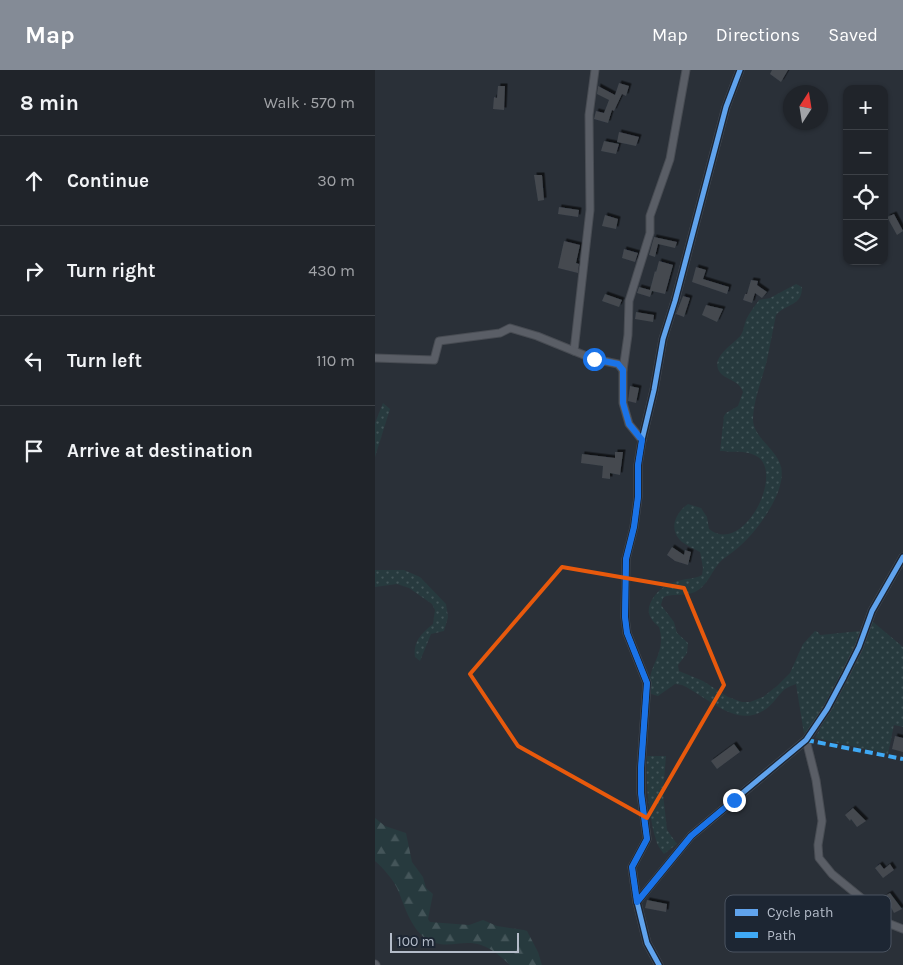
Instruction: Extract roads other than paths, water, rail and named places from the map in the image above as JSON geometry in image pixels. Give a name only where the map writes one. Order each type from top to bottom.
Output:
[{"type":"street","points":[[574,351],[590,210],[589,115],[595,70]]},
{"type":"street","points":[[642,440],[629,424],[623,403],[623,370],[628,335],[629,301],[650,232],[650,216],[671,159],[686,70]]},
{"type":"street","points":[[659,965],[647,943],[637,902],[632,867],[647,839],[641,793],[641,768],[647,683],[627,633],[625,617],[626,559],[634,527],[638,497],[638,465],[642,440],[654,390],[663,339],[675,301],[726,107],[740,70]]},
{"type":"street","points":[[375,358],[434,360],[439,341],[500,333],[509,328],[537,336],[594,359],[618,364],[623,370]]},
{"type":"street","points":[[637,902],[691,836],[805,740],[827,709],[859,647],[872,611],[903,557]]},
{"type":"street","points":[[805,740],[816,780],[822,821],[818,845],[819,858],[832,874],[858,895]]},
{"type":"street","points":[[891,924],[903,929]]}]
